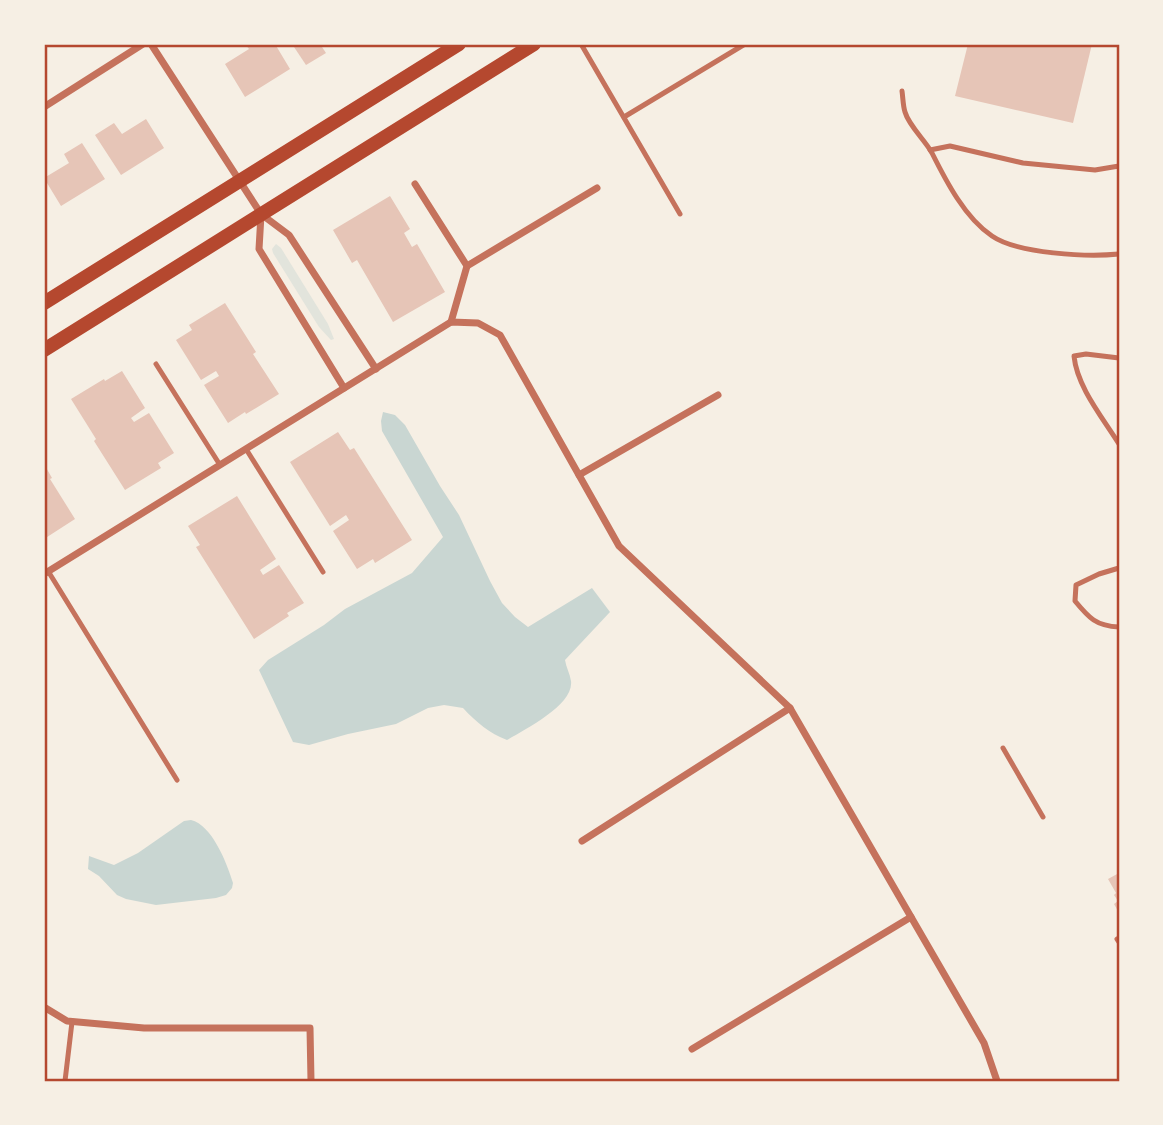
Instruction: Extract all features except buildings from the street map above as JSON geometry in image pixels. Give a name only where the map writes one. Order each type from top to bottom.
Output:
[{"type":"main road","points":[[44,303],[459,44]]},
{"type":"main road","points":[[44,350],[534,44]]},
{"type":"street","points":[[44,107],[143,44]]},
{"type":"street","points":[[151,44],[261,214],[289,235],[376,369]]},
{"type":"street","points":[[415,184],[467,266]]},
{"type":"street","points":[[451,322],[467,266],[597,188]]},
{"type":"street","points":[[261,214],[259,249],[344,388]]},
{"type":"street","points":[[46,572],[451,322],[478,323],[500,335],[619,545],[790,708],[984,1043],[998,1081]]},
{"type":"street","points":[[579,475],[718,395]]},
{"type":"street","points":[[582,841],[790,708]]},
{"type":"street","points":[[692,1049],[911,917]]},
{"type":"street","points":[[44,1007],[67,1021],[144,1028],[310,1028],[311,1081]]},
{"type":"lane","points":[[581,44],[680,214]]},
{"type":"lane","points":[[624,117],[745,44]]},
{"type":"lane","points":[[902,91],[906,114],[945,179],[969,214],[992,236],[1010,244],[1047,252],[1095,256],[1119,254]]},
{"type":"lane","points":[[930,150],[950,146],[1023,163],[1095,170],[1119,166]]},
{"type":"lane","points":[[1119,358],[1086,354],[1074,356],[1075,370],[1081,382],[1119,444]]},
{"type":"lane","points":[[156,364],[220,465]]},
{"type":"lane","points":[[246,449],[323,572]]},
{"type":"lane","points":[[1119,569],[1076,584],[1075,601],[1088,617],[1105,626],[1119,627]]},
{"type":"lane","points":[[46,572],[177,780]]},
{"type":"lane","points":[[1003,748],[1043,817]]},
{"type":"lane","points":[[65,1081],[72,1021]]},
{"type":"shaded area","points":[[276,244],[328,324],[334,339],[331,340],[319,327],[273,253],[272,249]]},
{"type":"shaded area","points":[[383,412],[395,415],[405,425],[459,515],[502,603],[515,617],[528,627],[592,588],[610,612],[565,660],[571,681],[565,699],[536,723],[507,740],[484,727],[463,708],[444,705],[428,708],[396,724],[309,745],[293,742],[259,670],[268,660],[345,609],[412,573],[443,537],[382,431]]},
{"type":"shaded area","points":[[191,820],[206,829],[223,856],[233,883],[226,895],[156,905],[117,895],[99,876],[88,869],[89,856],[114,865],[138,853],[184,821]]}]
